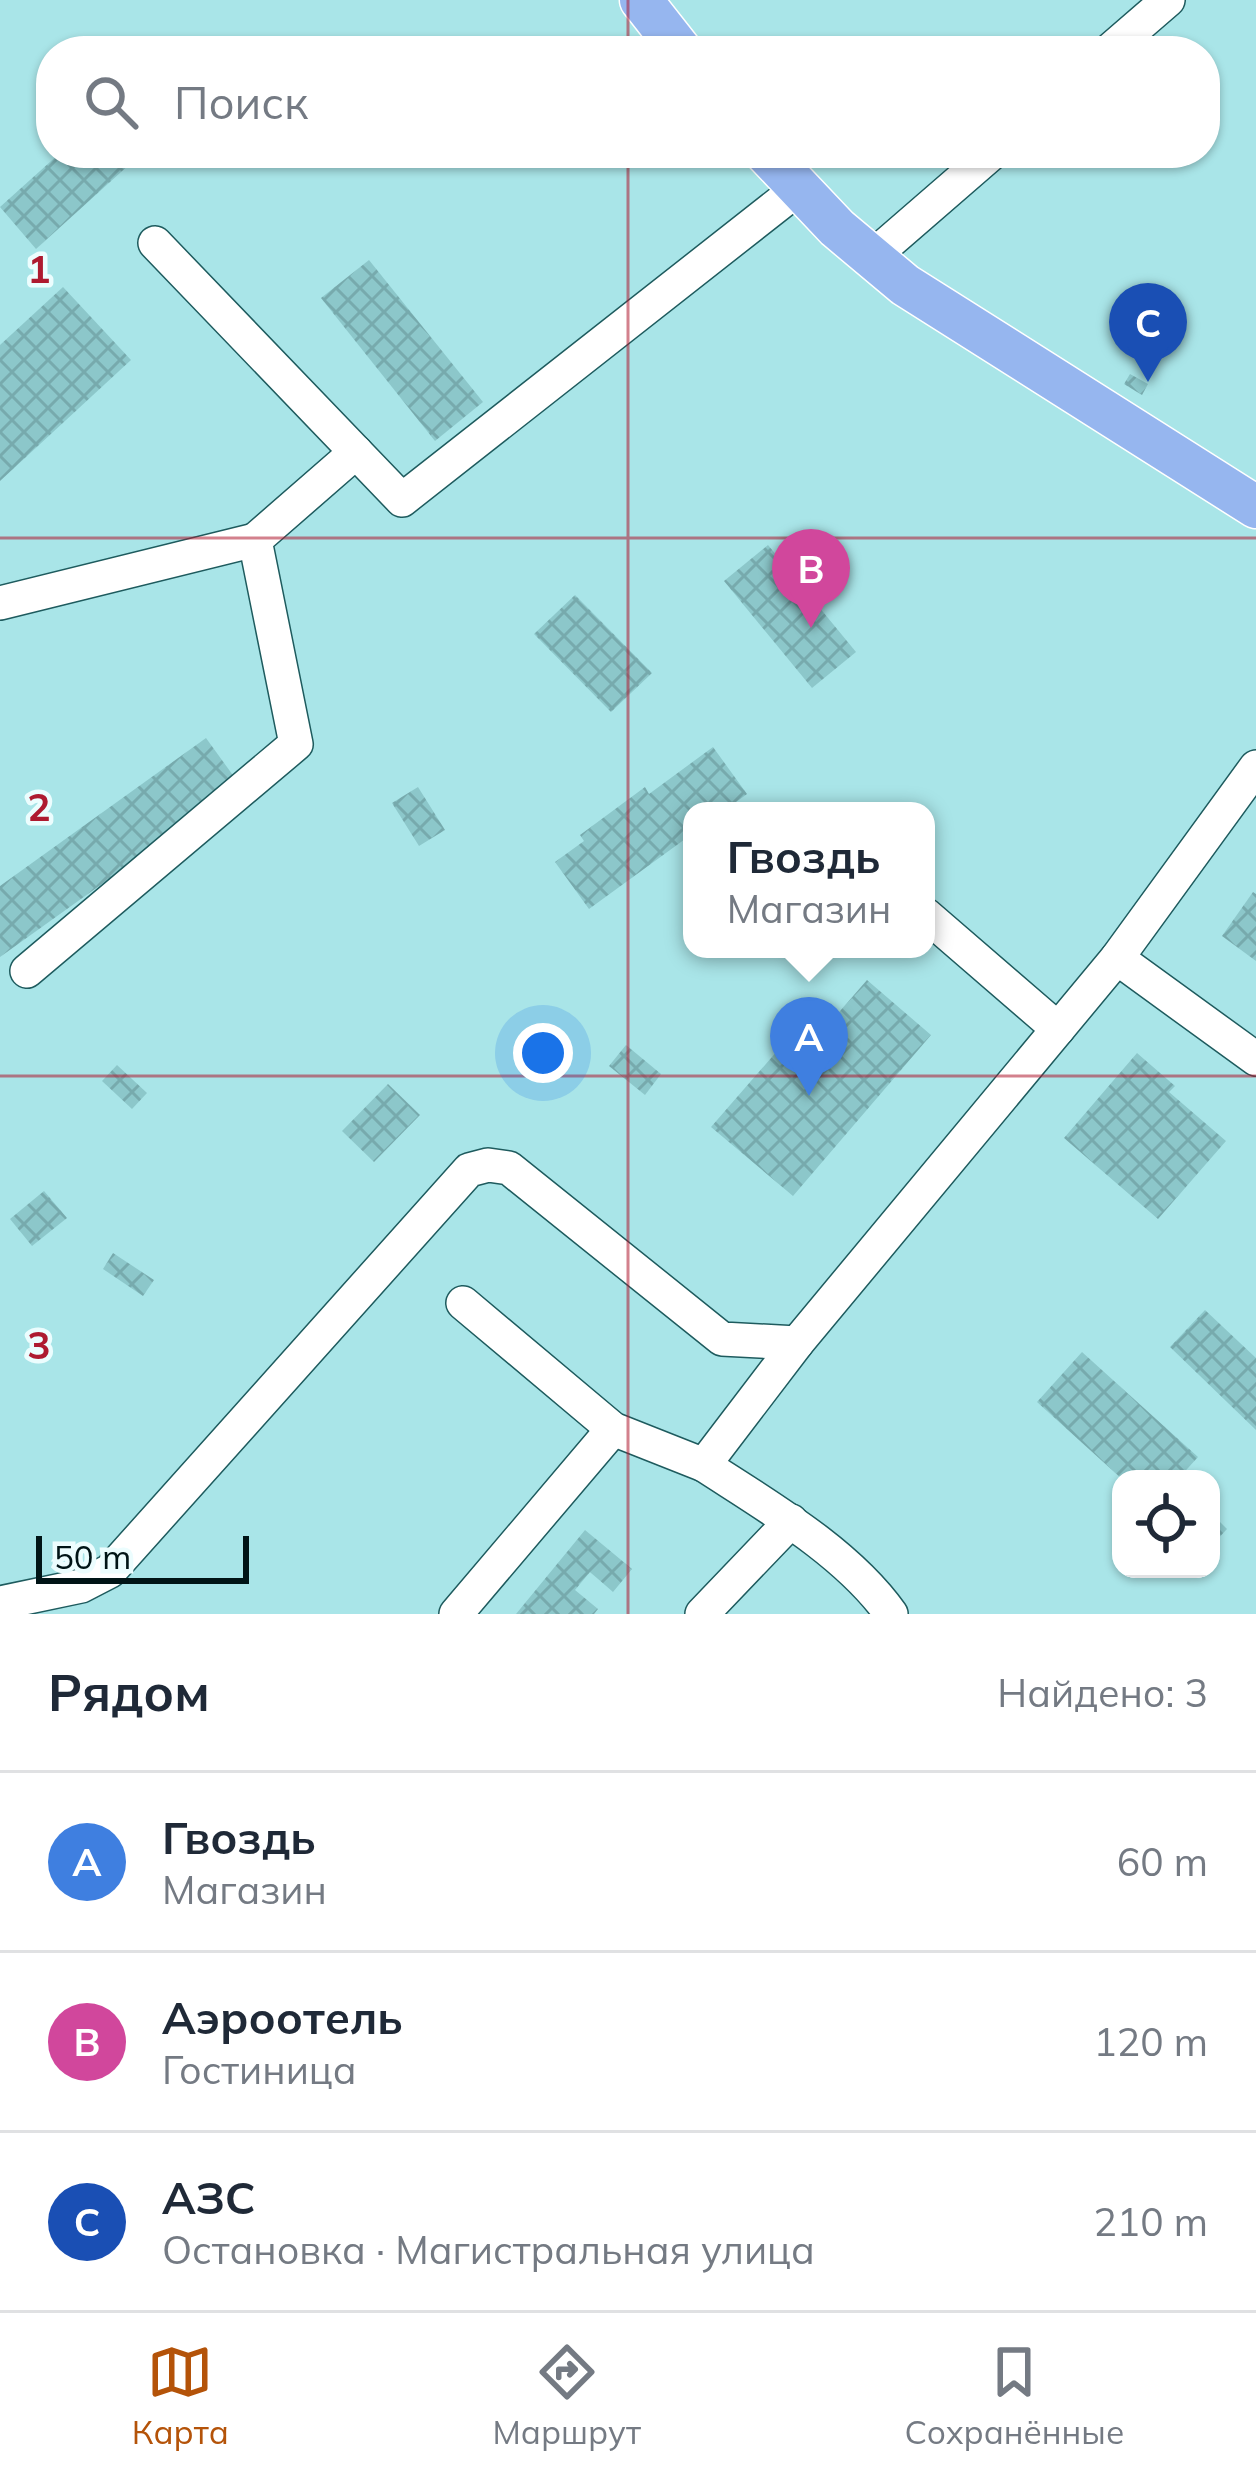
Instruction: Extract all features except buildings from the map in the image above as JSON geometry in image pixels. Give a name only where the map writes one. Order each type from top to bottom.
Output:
[{"type":"main road","points":[[641,0],[669,36]]},
{"type":"main road","points":[[780,168],[905,285],[1256,507]]},
{"type":"street","points":[[1126,36],[1168,0]]},
{"type":"street","points":[[872,257],[975,168]]},
{"type":"street","points":[[155,243],[402,500],[799,188]]},
{"type":"street","points":[[0,603],[255,539],[356,452]]},
{"type":"street","points":[[27,970],[296,744],[255,539]]},
{"type":"street","points":[[704,1465],[1051,1022],[1117,958],[1256,767]]},
{"type":"street","points":[[935,923],[1051,1022]]},
{"type":"street","points":[[1117,958],[1256,1059]]},
{"type":"street","points":[[0,1603],[81,1586],[110,1571],[469,1169],[509,1168],[722,1339],[797,1343]]},
{"type":"street","points":[[463,1303],[613,1429],[704,1465],[791,1521],[875,1592],[891,1614]]},
{"type":"street","points":[[456,1614],[613,1429]]},
{"type":"street","points":[[702,1614],[791,1521]]},
{"type":"place","name":"АЗС","points":[[1148,382]]},
{"type":"place","name":"Аэроотель","points":[[811,628]]},
{"type":"place","name":"Гвоздь","points":[[809,1096]]}]
